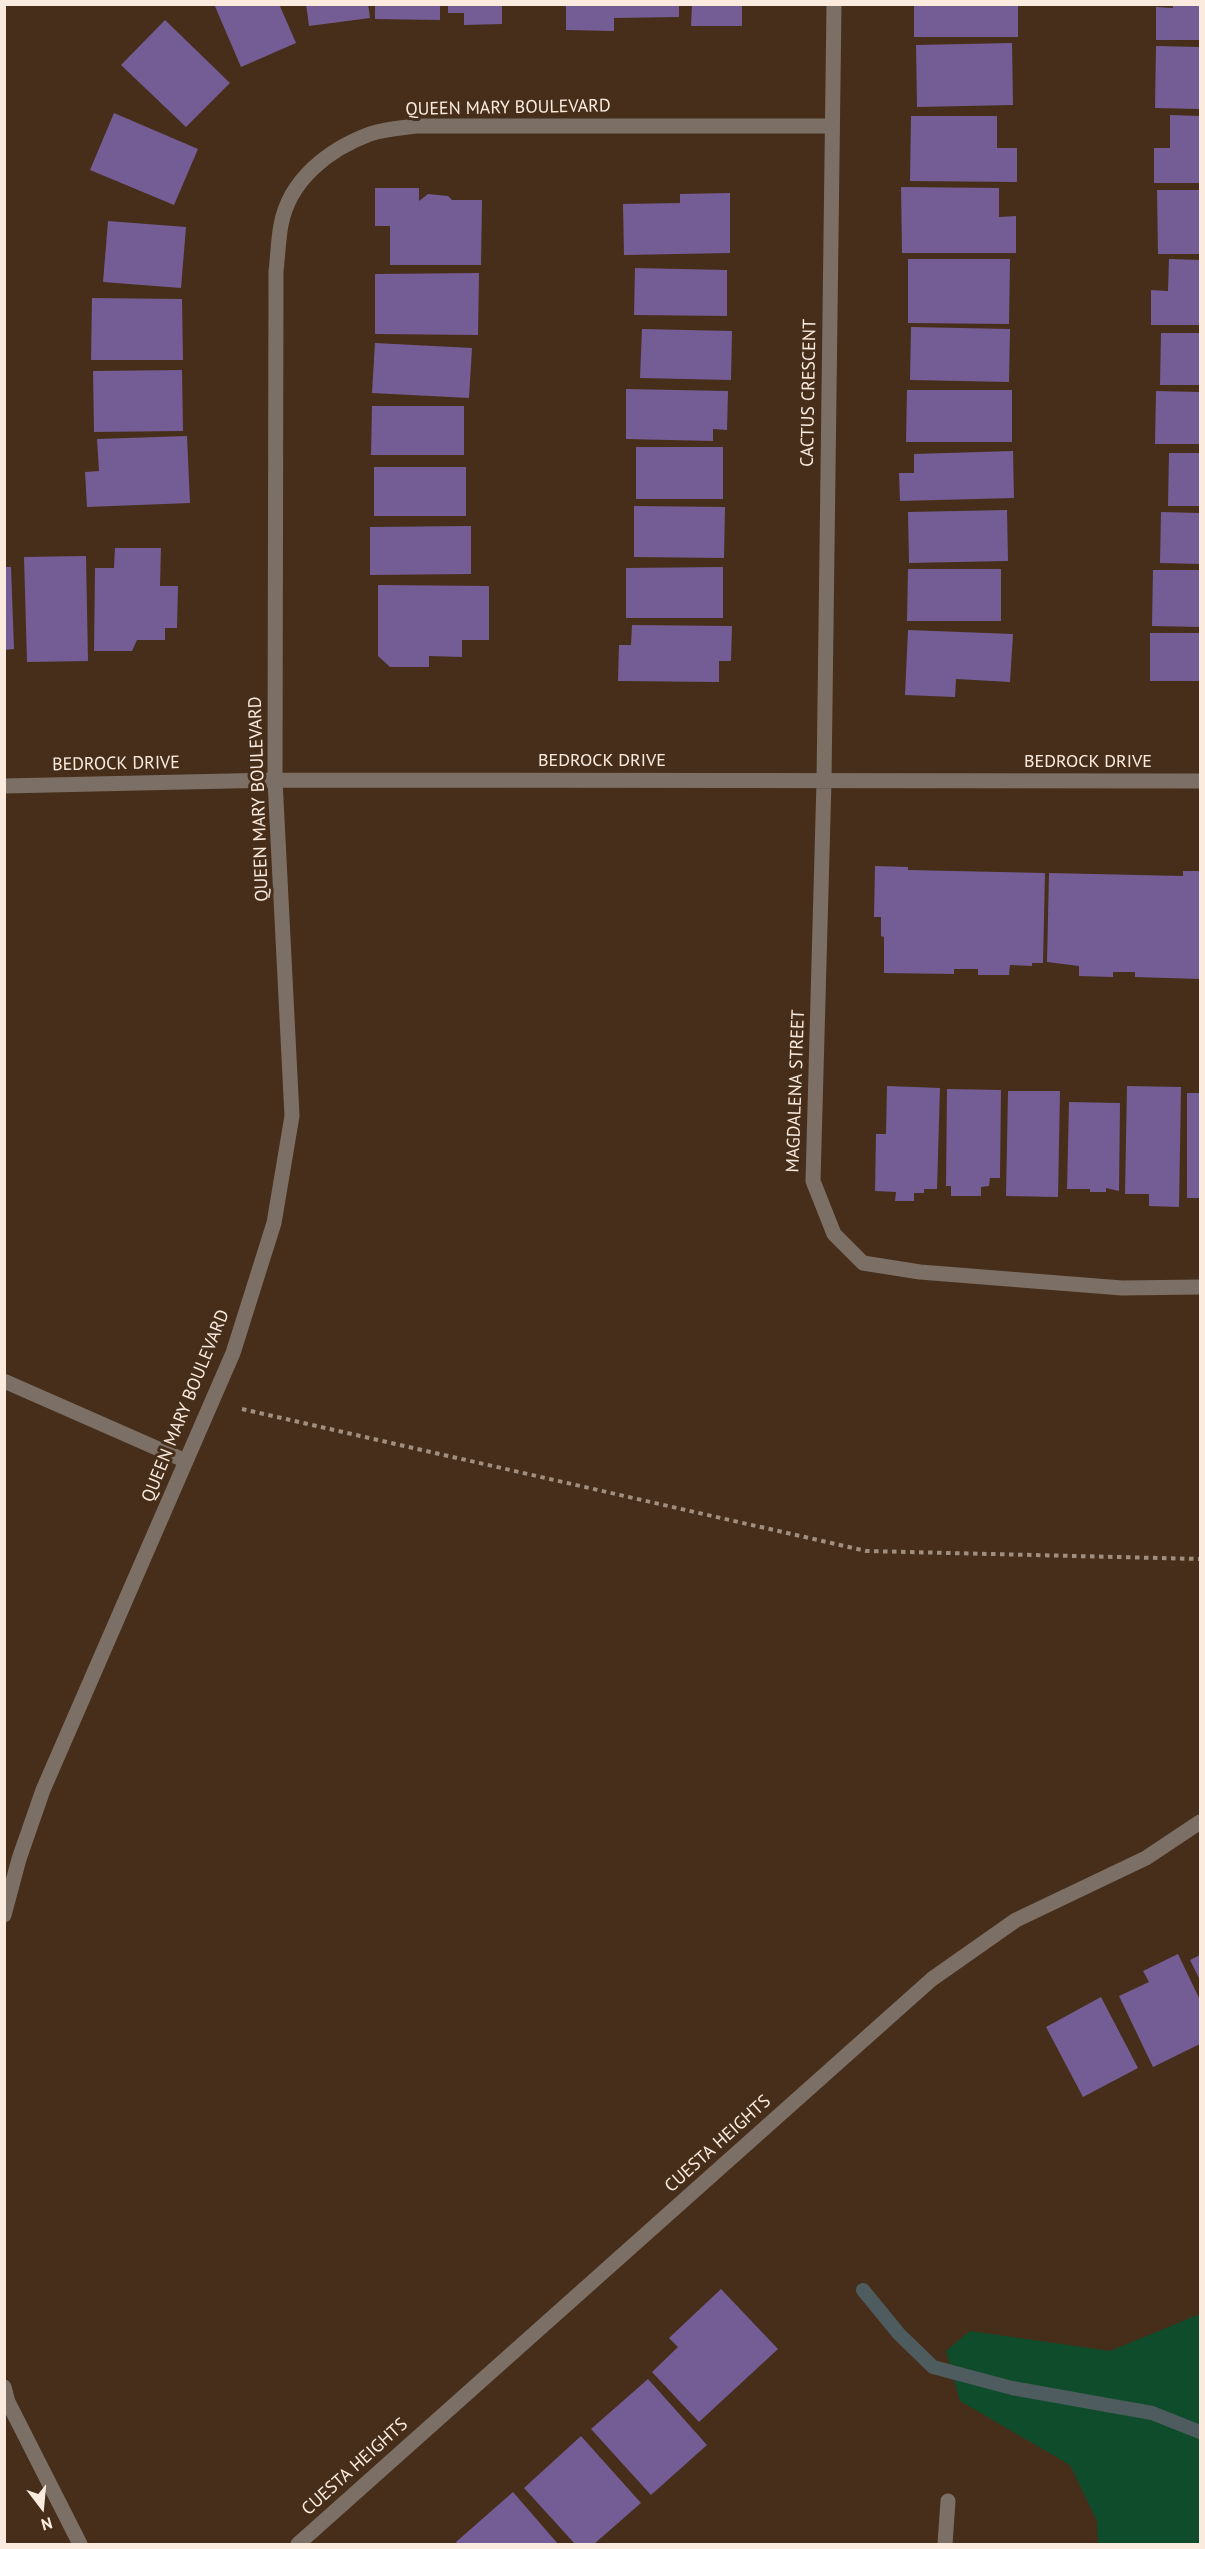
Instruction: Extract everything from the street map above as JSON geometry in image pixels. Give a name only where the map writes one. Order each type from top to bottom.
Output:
[{"type":"street","name":"CACTUS CRESCENT","points":[[824,781],[834,4]]},
{"type":"street","name":"QUEEN MARY BOULEVARD","points":[[4,1915],[19,1859],[43,1790],[232,1353],[274,1224],[292,1116],[275,780],[276,271],[281,224],[289,198],[308,172],[339,148],[373,134],[416,126],[832,126]]},
{"type":"street","name":"BEDROCK DRIVE","points":[[4,786],[275,780],[1200,781]]},
{"type":"street","name":"MAGDALENA STREET","points":[[824,781],[813,1181],[834,1234],[863,1263],[920,1272],[1122,1288],[1200,1287]]},
{"type":"street","points":[[4,1381],[186,1461]]},
{"type":"street","name":"CUESTA HEIGHTS","points":[[298,2544],[932,1979],[1016,1920],[1146,1858],[1200,1822]]},
{"type":"street","points":[[4,2387],[8,2402],[80,2544]]},
{"type":"street","points":[[945,2544],[948,2501]]},
{"type":"path","points":[[211,1402],[867,1551],[1200,1559]]},
{"type":"green space","points":[[1200,2314],[1200,2544],[1098,2544],[1097,2521],[1070,2465],[960,2401],[946,2351],[970,2331],[1110,2351]]},
{"type":"building","points":[[214,4],[279,4],[296,43],[241,67]]},
{"type":"building","points":[[306,4],[368,4],[370,18],[309,26]]},
{"type":"building","points":[[375,4],[440,4],[440,20],[375,19]]},
{"type":"building","points":[[448,4],[502,4],[502,24],[464,25],[464,13],[448,13]]},
{"type":"building","points":[[566,4],[679,4],[679,17],[614,18],[614,31],[566,30]]},
{"type":"building","points":[[692,4],[742,4],[742,26],[691,26]]},
{"type":"building","points":[[914,4],[1018,4],[1018,37],[914,37]]},
{"type":"building","points":[[1173,4],[1200,4],[1200,40],[1156,40],[1156,7],[1173,8]]},
{"type":"building","points":[[165,20],[230,83],[186,127],[121,65]]},
{"type":"building","points":[[1012,43],[1013,105],[917,107],[916,45]]},
{"type":"building","points":[[1156,46],[1200,47],[1200,109],[1155,108]]},
{"type":"building","points":[[114,113],[198,149],[174,205],[90,170]]},
{"type":"building","points":[[1170,115],[1200,116],[1200,183],[1154,183],[1154,148],[1170,148]]},
{"type":"building","points":[[911,116],[997,116],[997,148],[1017,148],[1017,182],[910,181]]},
{"type":"building","points":[[901,187],[999,188],[999,217],[1016,216],[1016,253],[902,253]]},
{"type":"building","points":[[375,188],[419,188],[419,201],[428,194],[448,196],[452,200],[482,200],[481,265],[390,265],[390,226],[375,226]]},
{"type":"building","points":[[1157,190],[1200,190],[1200,254],[1158,254]]},
{"type":"building","points":[[730,193],[730,253],[624,255],[623,204],[680,203],[680,194]]},
{"type":"building","points":[[108,221],[186,227],[181,288],[103,282]]},
{"type":"building","points":[[908,259],[1010,259],[1009,324],[908,323]]},
{"type":"building","points":[[1169,259],[1200,260],[1200,325],[1151,325],[1151,290],[1168,291]]},
{"type":"building","points":[[635,268],[727,270],[727,316],[634,315]]},
{"type":"building","points":[[479,273],[478,335],[375,334],[375,274]]},
{"type":"building","points":[[92,298],[182,299],[183,360],[91,360]]},
{"type":"building","points":[[911,327],[1010,329],[1009,382],[910,380]]},
{"type":"building","points":[[642,329],[732,331],[731,380],[640,378]]},
{"type":"building","points":[[1161,333],[1200,333],[1200,385],[1160,385]]},
{"type":"building","points":[[375,343],[472,348],[469,398],[372,393]]},
{"type":"building","points":[[182,370],[183,431],[94,432],[93,371]]},
{"type":"building","points":[[626,389],[728,391],[727,430],[713,429],[713,441],[626,439]]},
{"type":"building","points":[[907,390],[1012,390],[1012,442],[906,442]]},
{"type":"building","points":[[1156,391],[1200,392],[1200,444],[1155,444]]},
{"type":"building","points":[[372,406],[464,406],[464,455],[371,455]]},
{"type":"building","points":[[187,436],[190,503],[87,507],[85,472],[99,471],[97,439]]},
{"type":"building","points":[[636,447],[723,447],[723,499],[636,499]]},
{"type":"building","points":[[1013,451],[1014,498],[900,501],[899,473],[914,473],[914,454]]},
{"type":"building","points":[[1169,453],[1200,453],[1200,506],[1168,506]]},
{"type":"building","points":[[374,467],[466,467],[466,516],[374,516]]},
{"type":"building","points":[[634,506],[725,507],[724,558],[634,557]]},
{"type":"building","points":[[1007,510],[1008,561],[909,563],[908,512]]},
{"type":"building","points":[[1161,512],[1200,513],[1200,564],[1160,563]]},
{"type":"building","points":[[471,526],[471,574],[370,575],[370,527]]},
{"type":"building","points":[[115,548],[161,548],[160,586],[178,586],[177,628],[165,628],[165,640],[137,640],[132,651],[94,651],[95,568],[114,568]]},
{"type":"building","points":[[86,556],[88,661],[27,662],[24,557]]},
{"type":"building","points":[[4,567],[11,567],[14,649],[4,650]]},
{"type":"building","points":[[723,567],[723,618],[626,618],[626,568]]},
{"type":"building","points":[[908,569],[1001,569],[1001,621],[907,621]]},
{"type":"building","points":[[1153,570],[1200,570],[1200,627],[1152,626]]},
{"type":"building","points":[[378,585],[489,586],[489,640],[462,640],[462,657],[429,656],[429,667],[390,667],[378,656]]},
{"type":"building","points":[[632,625],[732,626],[731,661],[719,661],[719,682],[618,681],[619,645],[631,645]]},
{"type":"building","points":[[908,630],[1013,634],[1010,682],[956,679],[955,697],[905,695]]},
{"type":"building","points":[[1150,633],[1200,633],[1200,681],[1150,681]]},
{"type":"building","points":[[875,866],[908,867],[908,870],[1045,873],[1043,963],[1032,963],[1032,966],[1010,965],[1009,975],[978,975],[978,969],[954,969],[954,974],[884,973],[884,937],[881,936],[881,917],[874,917]]},
{"type":"building","points":[[1183,871],[1200,871],[1200,979],[1135,977],[1135,972],[1113,972],[1113,977],[1079,976],[1079,966],[1047,962],[1049,873],[1183,876]]},
{"type":"building","points":[[887,1086],[940,1088],[937,1189],[924,1189],[924,1193],[914,1193],[914,1201],[895,1201],[896,1192],[875,1191],[876,1134],[886,1134]]},
{"type":"building","points":[[1127,1086],[1181,1087],[1179,1207],[1149,1206],[1149,1194],[1125,1194]]},
{"type":"building","points":[[947,1089],[1001,1090],[1000,1178],[990,1178],[989,1186],[981,1187],[981,1196],[951,1196],[951,1186],[946,1186]]},
{"type":"building","points":[[1008,1091],[1060,1091],[1058,1197],[1006,1196]]},
{"type":"building","points":[[1187,1093],[1200,1093],[1200,1198],[1187,1198]]},
{"type":"building","points":[[1069,1102],[1120,1103],[1119,1191],[1106,1188],[1106,1192],[1067,1189]]},
{"type":"building","points":[[1178,1954],[1200,2000],[1200,2044],[1153,2067],[1119,1996],[1149,1982],[1143,1971]]},
{"type":"building","points":[[1200,1955],[1200,1980],[1190,1960]]},
{"type":"building","points":[[1101,1997],[1138,2068],[1083,2097],[1046,2027]]},
{"type":"building","points":[[721,2289],[778,2349],[699,2422],[652,2372],[678,2347],[669,2338]]},
{"type":"building","points":[[648,2379],[707,2445],[651,2495],[591,2429]]},
{"type":"building","points":[[581,2436],[641,2503],[594,2544],[575,2544],[524,2488]]},
{"type":"building","points":[[513,2492],[558,2544],[458,2544],[456,2542]]},
{"type":"waterway","points":[[863,2290],[899,2334],[933,2367],[1012,2388],[1152,2413],[1200,2432]]}]
